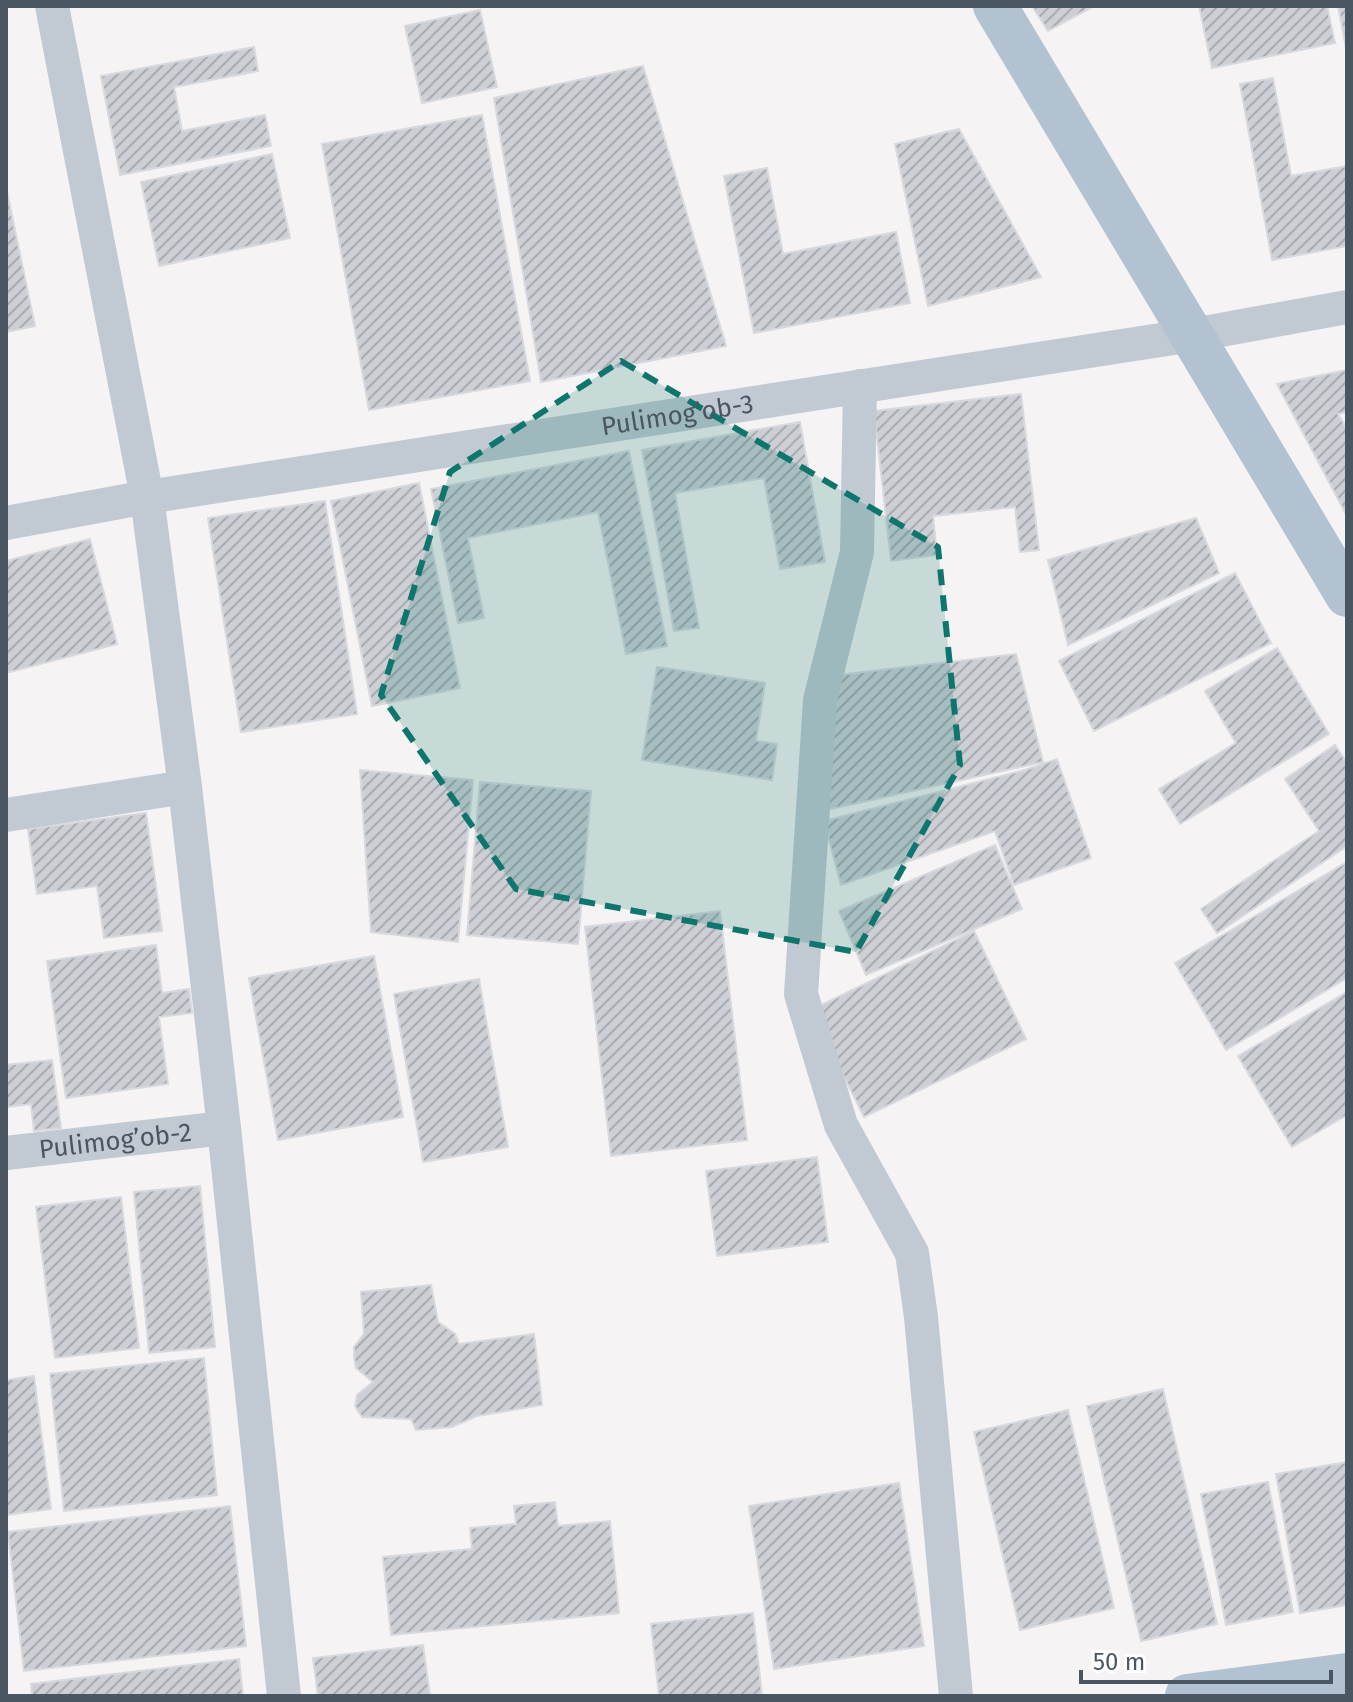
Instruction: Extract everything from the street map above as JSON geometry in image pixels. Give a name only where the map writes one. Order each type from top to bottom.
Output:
[{"type":"main road","points":[[995,6],[1347,595]]},
{"type":"main road","points":[[1187,1696],[1347,1675]]},
{"type":"street","points":[[52,6],[147,497],[185,787],[224,1128],[284,1696]]},
{"type":"street","name":"Pulimog’ob-3","points":[[6,523],[147,497],[1193,335],[1347,307]]},
{"type":"street","points":[[860,386],[857,552],[820,700],[801,994],[841,1125],[912,1253],[956,1696]]},
{"type":"street","points":[[6,815],[185,787]]},
{"type":"street","name":"Pulimog’ob-2","points":[[6,1153],[224,1128]]},
{"type":"highlighted area","points":[[621,361],[938,547],[960,765],[856,952],[516,889],[381,695],[450,472]]},
{"type":"building","points":[[1032,6],[1094,6],[1048,31]]},
{"type":"building","points":[[1199,6],[1327,6],[1335,43],[1212,68]]},
{"type":"building","points":[[1338,6],[1347,6],[1347,53]]},
{"type":"building","points":[[480,10],[497,87],[422,103],[405,26]]},
{"type":"building","points":[[254,47],[258,71],[174,87],[182,131],[265,115],[271,146],[120,175],[101,76]]},
{"type":"building","points":[[643,66],[726,346],[541,382],[494,98]]},
{"type":"building","points":[[1273,78],[1291,176],[1347,166],[1347,246],[1272,260],[1240,84]]},
{"type":"building","points":[[482,115],[530,381],[369,410],[322,144]]},
{"type":"building","points":[[959,129],[1041,277],[928,306],[895,144]]},
{"type":"building","points":[[272,154],[290,238],[159,266],[141,182]]},
{"type":"building","points":[[767,168],[783,254],[896,232],[910,303],[754,333],[724,176]]},
{"type":"building","points":[[6,187],[35,326],[6,332]]},
{"type":"building","points":[[1347,370],[1347,412],[1338,414],[1347,429],[1347,516],[1277,384]]},
{"type":"building","points":[[1021,394],[1039,550],[1020,552],[1015,507],[933,516],[937,555],[891,561],[874,411]]},
{"type":"building","points":[[800,422],[825,562],[780,569],[764,478],[675,493],[699,628],[674,631],[642,450]]},
{"type":"building","points":[[629,451],[667,646],[626,654],[598,512],[468,538],[484,618],[458,623],[431,489]]},
{"type":"building","points":[[419,483],[460,688],[372,706],[331,501]]},
{"type":"building","points":[[325,501],[357,714],[241,732],[208,518]]},
{"type":"building","points":[[1196,518],[1219,573],[1068,645],[1048,560]]},
{"type":"building","points":[[90,539],[117,644],[6,673],[6,561]]},
{"type":"building","points":[[1235,573],[1271,643],[1094,731],[1059,661]]},
{"type":"building","points":[[1277,648],[1329,734],[1180,824],[1159,789],[1236,743],[1205,691]]},
{"type":"building","points":[[1016,654],[1043,762],[822,811],[830,676]]},
{"type":"building","points":[[657,667],[765,683],[756,741],[777,744],[772,780],[642,760]]},
{"type":"building","points":[[1335,745],[1347,763],[1347,846],[1217,933],[1201,909],[1319,831],[1285,779]]},
{"type":"building","points":[[1057,759],[1091,858],[1014,885],[995,831],[841,885],[824,821],[1025,770]]},
{"type":"building","points":[[360,770],[473,780],[458,942],[371,932]]},
{"type":"building","points":[[480,782],[591,791],[578,944],[467,935]]},
{"type":"building","points":[[146,813],[162,931],[104,938],[97,886],[37,894],[28,829]]},
{"type":"building","points":[[995,845],[1022,909],[866,975],[839,911]]},
{"type":"building","points":[[1347,862],[1347,978],[1226,1050],[1175,963]]},
{"type":"building","points":[[720,911],[747,1140],[611,1156],[585,927]]},
{"type":"building","points":[[974,931],[1026,1039],[864,1117],[811,1010]]},
{"type":"building","points":[[156,945],[162,993],[189,989],[192,1013],[159,1017],[168,1084],[66,1098],[47,961]]},
{"type":"building","points":[[374,956],[403,1117],[278,1140],[249,978]]},
{"type":"building","points":[[479,979],[508,1147],[423,1162],[394,994]]},
{"type":"building","points":[[1347,992],[1347,1115],[1292,1147],[1238,1056]]},
{"type":"building","points":[[52,1060],[61,1128],[34,1131],[31,1104],[6,1107],[6,1065]]},
{"type":"building","points":[[817,1157],[828,1242],[717,1256],[706,1171]]},
{"type":"building","points":[[200,1186],[215,1347],[149,1353],[134,1192]]},
{"type":"building","points":[[121,1197],[139,1348],[55,1358],[36,1207]]},
{"type":"building","points":[[431,1285],[438,1322],[455,1334],[459,1344],[534,1334],[542,1405],[477,1416],[452,1427],[416,1430],[411,1419],[362,1417],[355,1406],[357,1395],[373,1382],[356,1368],[354,1357],[354,1347],[364,1334],[361,1292]]},
{"type":"building","points":[[204,1358],[217,1495],[64,1511],[50,1374]]},
{"type":"building","points":[[34,1376],[51,1509],[6,1515],[6,1380]]},
{"type":"building","points":[[1163,1389],[1217,1624],[1141,1641],[1087,1406]]},
{"type":"building","points":[[1068,1410],[1114,1608],[1020,1630],[974,1432]]},
{"type":"building","points":[[1347,1462],[1347,1605],[1300,1613],[1276,1474]]},
{"type":"building","points":[[1268,1482],[1293,1612],[1226,1625],[1201,1494]]},
{"type":"building","points":[[899,1483],[924,1646],[774,1669],[749,1506]]},
{"type":"building","points":[[555,1502],[558,1526],[610,1521],[619,1613],[391,1635],[383,1557],[472,1549],[470,1528],[516,1524],[514,1506]]},
{"type":"building","points":[[230,1506],[246,1646],[24,1671],[8,1532]]},
{"type":"building","points":[[753,1613],[762,1696],[659,1696],[651,1624]]},
{"type":"building","points":[[423,1645],[430,1696],[318,1696],[313,1658]]},
{"type":"building","points":[[239,1659],[243,1696],[32,1696],[31,1684]]}]
